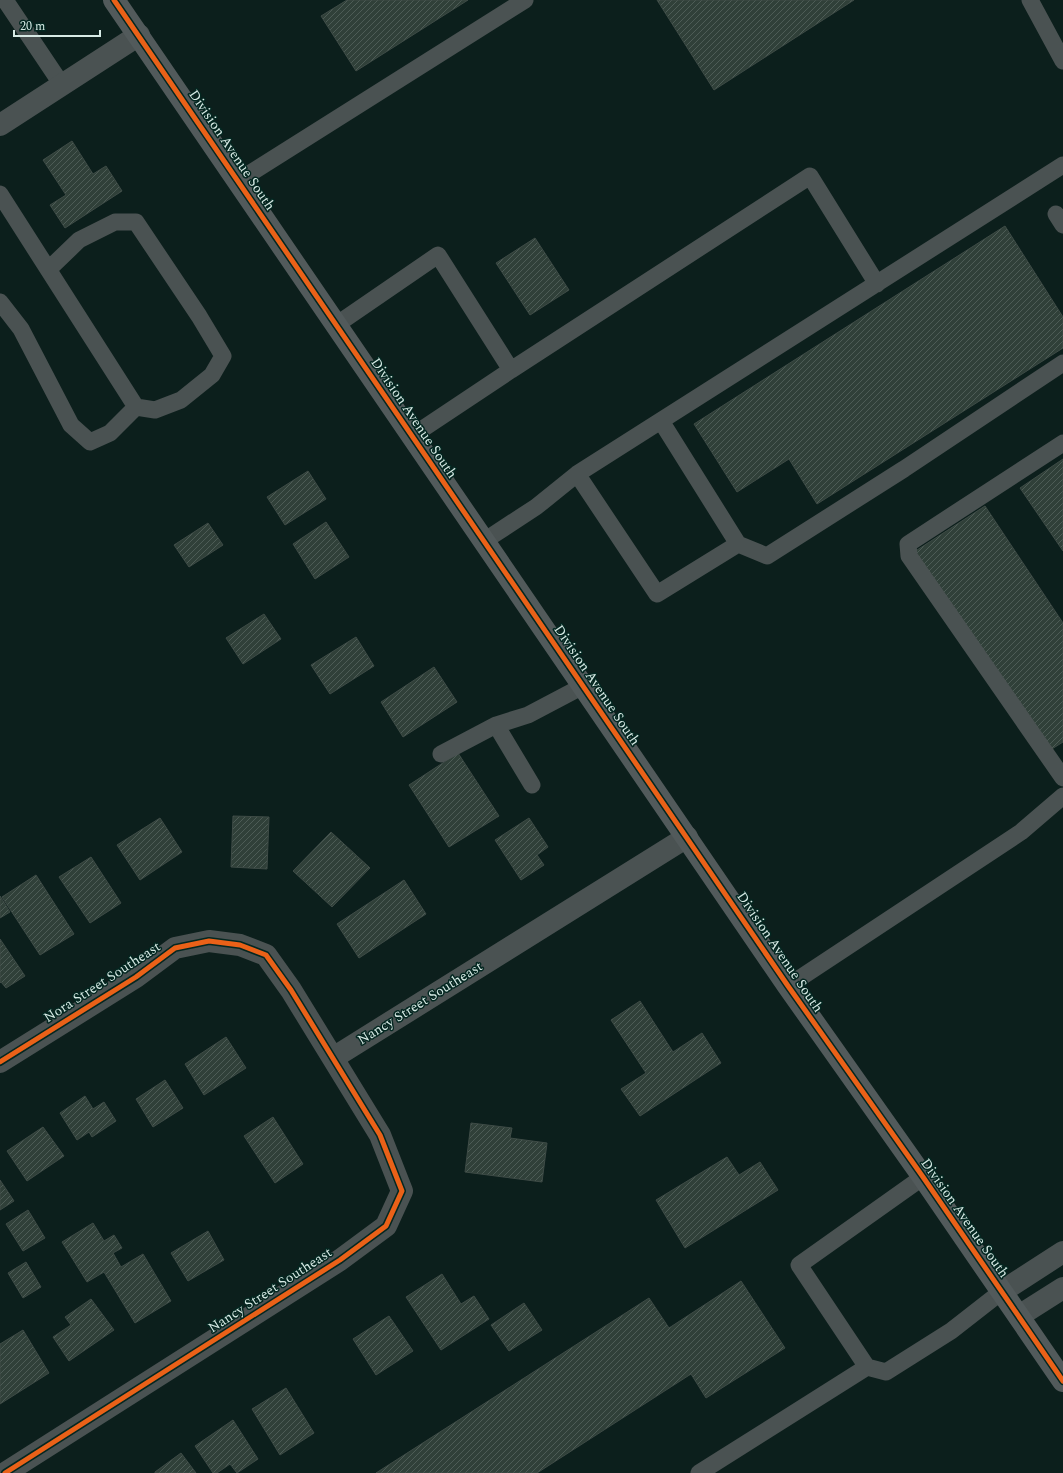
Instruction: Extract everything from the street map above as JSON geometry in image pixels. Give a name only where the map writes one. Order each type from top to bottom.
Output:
[{"type":"main road","name":"Division Avenue South","points":[[114,0],[788,986],[923,1177],[1063,1381]]},
{"type":"street","points":[[0,125],[139,35]]},
{"type":"street","name":"Nancy Street Southeast","points":[[5,1473],[340,1260],[386,1226],[402,1191],[380,1135],[333,1058],[686,837]]},
{"type":"street","name":"Nora Street Southeast","points":[[0,1062],[136,977],[175,948],[209,941],[240,945],[266,955],[291,990],[333,1058]]},
{"type":"street","points":[[1001,1292],[1063,1252]]},
{"type":"street","points":[[1019,1316],[1063,1288]]},
{"type":"lane","points":[[5,0],[62,85]]},
{"type":"lane","points":[[238,181],[525,0]]},
{"type":"lane","points":[[1030,0],[1063,61]]},
{"type":"lane","points":[[484,541],[536,507],[577,474],[1063,165]]},
{"type":"lane","points":[[412,436],[510,370],[810,176],[877,284]]},
{"type":"lane","points":[[0,194],[136,407],[155,410],[181,400],[212,375],[223,356],[199,316],[136,222],[116,222],[79,240],[49,269]]},
{"type":"lane","points":[[336,326],[438,255],[510,370]]},
{"type":"lane","points":[[0,302],[21,329],[71,425],[90,442],[110,433],[136,407]]},
{"type":"lane","points":[[661,421],[738,544],[767,556],[904,469],[1063,363]]},
{"type":"lane","points":[[1063,443],[908,544],[909,556],[1063,778]]},
{"type":"lane","points":[[577,474],[657,594],[738,544]]},
{"type":"lane","points":[[441,754],[496,725],[528,715],[583,686]]},
{"type":"lane","points":[[496,725],[532,785]]},
{"type":"lane","points":[[788,986],[1022,832],[1063,796]]},
{"type":"lane","points":[[923,1177],[800,1265],[867,1367],[886,1372],[951,1330],[1001,1292]]},
{"type":"lane","points":[[699,1473],[867,1367]]},
{"type":"building","points":[[347,0],[468,0],[356,71],[321,16]]},
{"type":"building","points":[[657,0],[854,0],[714,90]]},
{"type":"building","points":[[72,141],[93,174],[106,166],[122,191],[65,228],[50,205],[66,195],[43,160]]},
{"type":"building","points":[[1005,226],[1063,317],[1063,348],[817,504],[789,459],[737,492],[694,424]]},
{"type":"building","points":[[535,238],[569,290],[530,315],[496,263]]},
{"type":"building","points":[[1063,459],[1063,551],[1020,488]]},
{"type":"building","points":[[308,471],[326,499],[285,525],[267,497]]},
{"type":"building","points":[[985,506],[1063,623],[1063,742],[1047,752],[914,552]]},
{"type":"building","points":[[326,522],[349,557],[315,579],[293,544]]},
{"type":"building","points":[[208,523],[223,545],[189,567],[174,545]]},
{"type":"building","points":[[264,614],[281,639],[243,664],[226,638]]},
{"type":"building","points":[[356,637],[374,666],[330,694],[311,665]]},
{"type":"building","points":[[434,667],[457,702],[403,737],[381,702]]},
{"type":"building","points":[[458,753],[499,816],[449,847],[409,785]]},
{"type":"building","points":[[233,816],[269,817],[267,869],[231,867]]},
{"type":"building","points":[[160,818],[182,852],[140,880],[117,845]]},
{"type":"building","points":[[529,818],[548,847],[537,855],[544,865],[521,880],[495,840]]},
{"type":"building","points":[[331,832],[370,868],[332,907],[293,871]]},
{"type":"building","points":[[91,857],[121,903],[90,923],[59,877]]},
{"type":"building","points":[[36,875],[74,934],[40,955],[2,897]]},
{"type":"building","points":[[404,880],[426,914],[359,958],[337,924]]},
{"type":"building","points":[[0,896],[10,912],[0,918]]},
{"type":"building","points":[[0,939],[25,976],[6,988],[1,982],[0,983]]},
{"type":"building","points":[[640,1001],[673,1052],[702,1033],[721,1063],[640,1116],[621,1089],[646,1073],[611,1020]]},
{"type":"building","points":[[226,1037],[246,1068],[204,1095],[185,1064]]},
{"type":"building","points":[[165,1080],[183,1108],[153,1127],[136,1099]]},
{"type":"building","points":[[85,1096],[93,1109],[104,1102],[116,1121],[92,1137],[89,1132],[77,1140],[60,1113]]},
{"type":"building","points":[[273,1117],[303,1164],[275,1183],[244,1136]]},
{"type":"building","points":[[471,1123],[512,1128],[510,1138],[547,1143],[542,1182],[465,1172]]},
{"type":"building","points":[[43,1127],[64,1156],[27,1181],[7,1151]]},
{"type":"building","points":[[727,1157],[739,1175],[760,1162],[778,1190],[685,1248],[656,1200]]},
{"type":"building","points":[[0,1180],[14,1201],[0,1210]]},
{"type":"building","points":[[28,1210],[45,1238],[23,1251],[6,1224]]},
{"type":"building","points":[[93,1223],[104,1241],[114,1235],[122,1248],[113,1253],[121,1267],[143,1254],[171,1301],[135,1323],[104,1272],[87,1282],[62,1242]]},
{"type":"building","points":[[208,1231],[224,1260],[188,1281],[171,1253]]},
{"type":"building","points":[[26,1262],[41,1287],[23,1298],[8,1273]]},
{"type":"building","points":[[442,1274],[461,1304],[474,1296],[489,1319],[441,1350],[406,1297]]},
{"type":"building","points":[[741,1281],[785,1348],[706,1398],[691,1374],[537,1473],[376,1473],[649,1298],[669,1328]]},
{"type":"building","points":[[91,1299],[114,1330],[69,1361],[53,1337],[71,1325],[65,1317]]},
{"type":"building","points":[[524,1303],[542,1330],[509,1351],[491,1325]]},
{"type":"building","points":[[389,1316],[413,1351],[376,1375],[353,1339]]},
{"type":"building","points":[[23,1330],[49,1373],[0,1404],[0,1344]]},
{"type":"building","points":[[286,1388],[314,1433],[280,1455],[252,1409]]},
{"type":"building","points":[[233,1420],[258,1459],[237,1473],[230,1464],[217,1473],[213,1473],[195,1446]]},
{"type":"building","points":[[181,1453],[196,1473],[155,1473],[155,1472]]},
{"type":"cycle path","points":[[114,0],[788,986],[923,1177],[1063,1381]]},
{"type":"cycle path","points":[[0,1062],[136,977],[175,948],[209,941],[240,945],[266,955],[291,990],[380,1135],[402,1191],[386,1226],[340,1260],[5,1473]]}]
